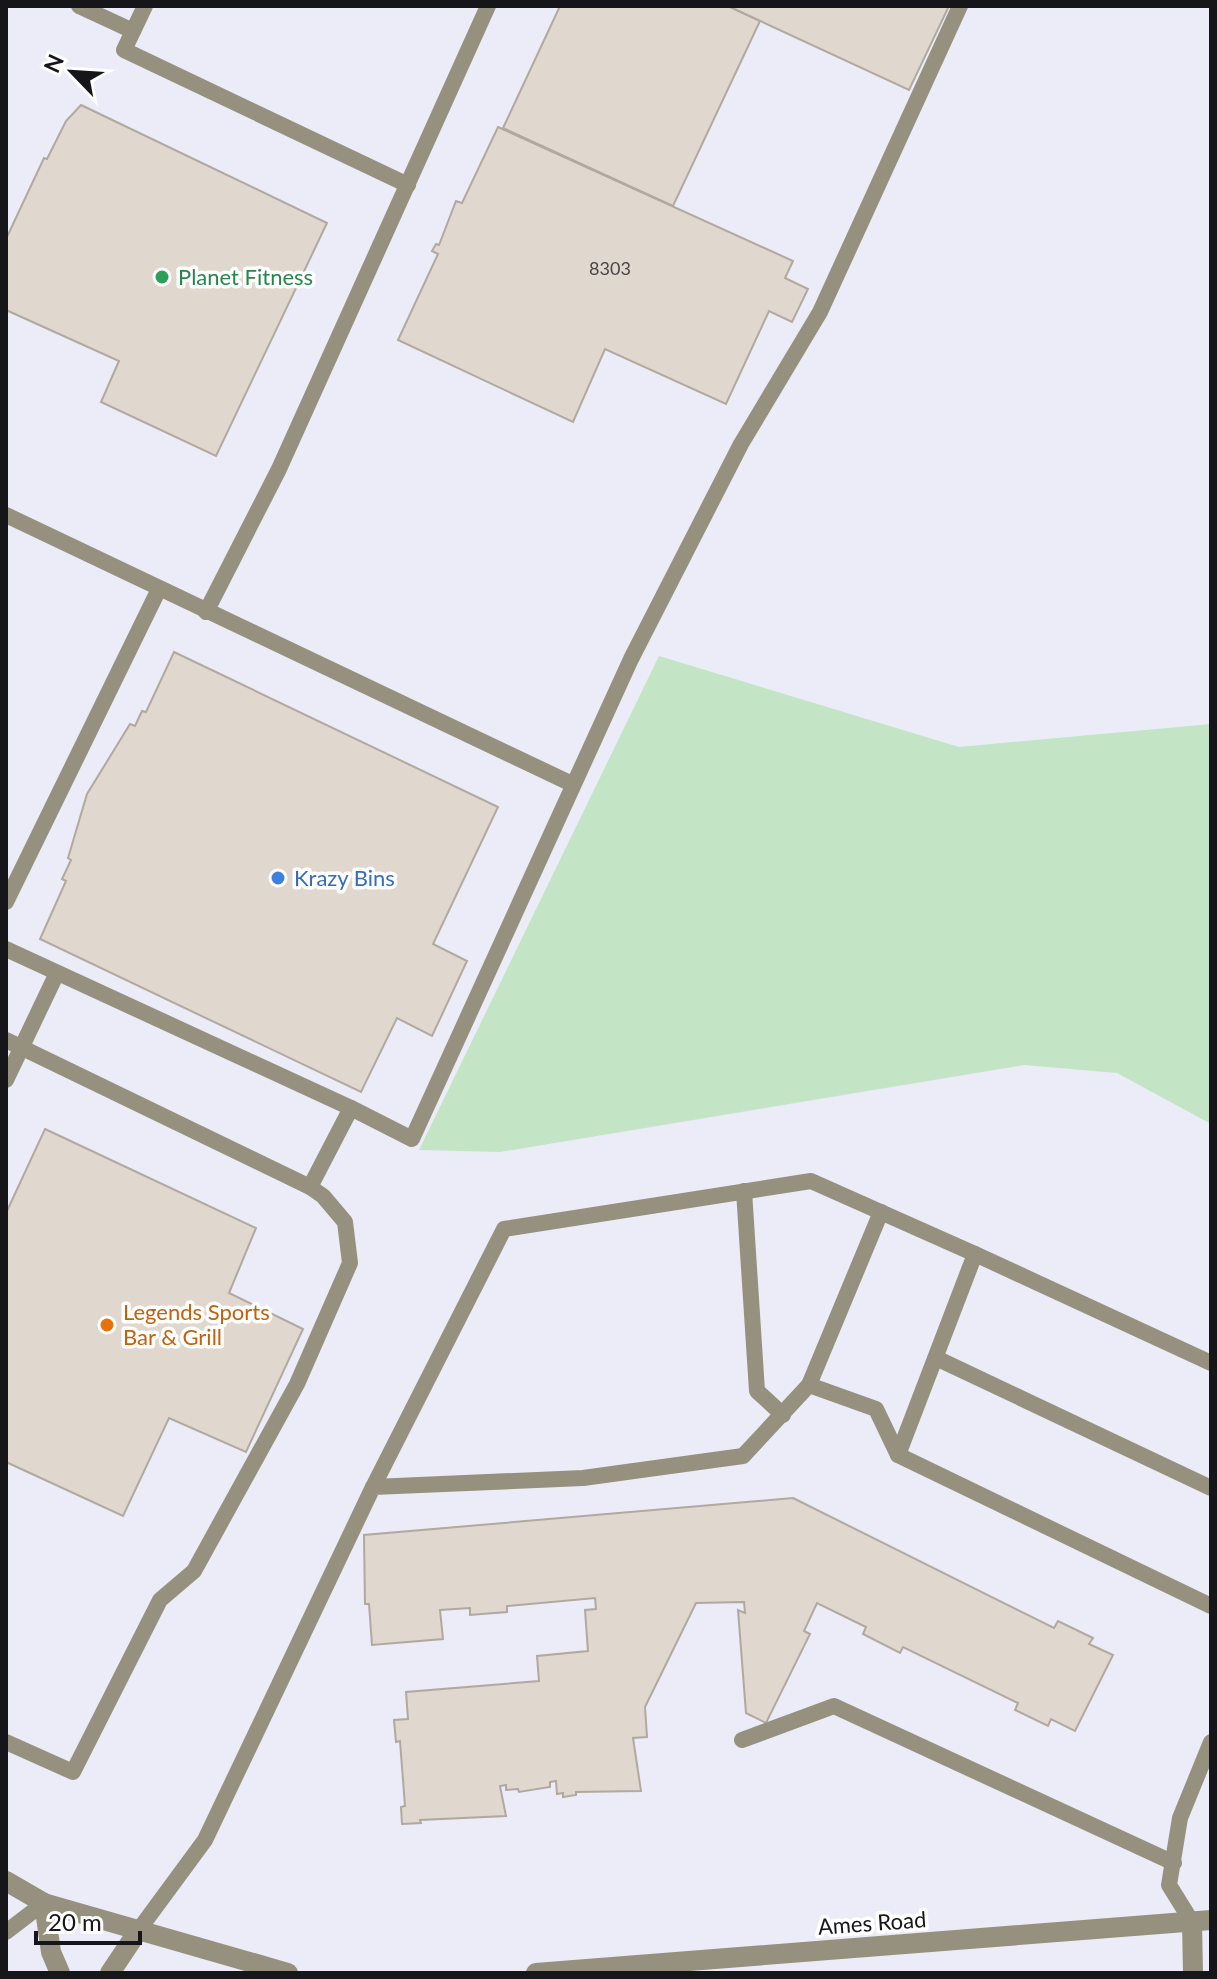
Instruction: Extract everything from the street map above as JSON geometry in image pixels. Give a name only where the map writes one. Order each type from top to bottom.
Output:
[{"type":"street","points":[[6,1881],[44,1903],[288,1973]]},
{"type":"street","points":[[44,1903],[51,1952],[60,1973]]},
{"type":"street","points":[[1193,1973],[1201,1921]]},
{"type":"street","name":"Ames Road","points":[[536,1973],[1201,1921]]},
{"type":"street","points":[[110,1973],[138,1931]]},
{"type":"lane","points":[[79,6],[133,31]]},
{"type":"lane","points":[[145,6],[124,50],[408,185]]},
{"type":"lane","points":[[206,612],[279,469],[488,6]]},
{"type":"lane","points":[[6,949],[412,1139],[631,659],[741,444],[820,312],[960,6]]},
{"type":"lane","points":[[6,515],[572,784]]},
{"type":"lane","points":[[6,902],[159,589]]},
{"type":"lane","points":[[6,1080],[14,1044],[57,973]]},
{"type":"lane","points":[[6,1742],[73,1772],[160,1600],[194,1571],[297,1384],[350,1263],[345,1222],[323,1196],[310,1187],[14,1044]]},
{"type":"lane","points":[[310,1187],[351,1108]]},
{"type":"lane","points":[[138,1931],[205,1840],[373,1487],[504,1229],[811,1181],[1211,1363]]},
{"type":"lane","points":[[744,1191],[757,1391],[783,1415]]},
{"type":"lane","points":[[373,1487],[583,1478],[743,1456],[809,1385],[881,1212]]},
{"type":"lane","points":[[898,1455],[975,1254]]},
{"type":"lane","points":[[936,1358],[1211,1488]]},
{"type":"lane","points":[[809,1385],[876,1409],[898,1455],[1211,1606]]},
{"type":"lane","points":[[742,1740],[834,1706],[1174,1863]]},
{"type":"lane","points":[[1201,1921],[1169,1885],[1180,1818],[1209,1750]]},
{"type":"lane","points":[[6,1932],[44,1903]]},
{"type":"green space","points":[[659,656],[959,747],[1211,724],[1211,1124],[1117,1073],[1024,1065],[500,1152],[419,1150]]},
{"type":"building","points":[[560,6],[728,6],[760,21],[673,206],[503,128]]},
{"type":"building","points":[[728,6],[949,6],[909,90]]},
{"type":"building","points":[[81,105],[327,223],[216,456],[101,402],[119,361],[6,310],[6,239],[44,158],[47,159],[66,121]]},
{"type":"building","points":[[498,127],[793,261],[785,278],[808,289],[792,322],[769,311],[726,404],[605,349],[573,422],[398,340],[438,254],[432,251],[436,244],[439,245],[456,201],[462,203]]},
{"type":"building","points":[[174,652],[498,807],[433,944],[467,961],[432,1036],[397,1018],[361,1092],[40,939],[66,881],[62,879],[71,860],[68,858],[87,794],[130,724],[135,726],[142,711],[146,712]]},
{"type":"building","points":[[45,1129],[256,1228],[229,1293],[303,1329],[246,1452],[169,1418],[123,1516],[6,1462],[6,1213]]},
{"type":"building","points":[[793,1498],[1054,1628],[1058,1621],[1093,1638],[1089,1644],[1113,1655],[1075,1731],[1051,1719],[1048,1726],[1015,1710],[1018,1703],[903,1647],[900,1653],[863,1634],[866,1627],[817,1603],[804,1631],[810,1634],[766,1723],[746,1713],[738,1610],[745,1613],[744,1602],[696,1603],[645,1707],[647,1737],[633,1738],[641,1791],[576,1792],[576,1795],[563,1797],[563,1793],[557,1794],[556,1781],[550,1782],[550,1787],[519,1792],[518,1789],[506,1790],[506,1785],[500,1786],[506,1816],[420,1820],[421,1823],[402,1824],[401,1807],[405,1806],[400,1741],[396,1742],[394,1720],[408,1719],[406,1692],[539,1681],[537,1656],[588,1651],[585,1610],[596,1609],[595,1598],[507,1606],[507,1612],[470,1615],[470,1608],[440,1610],[443,1639],[372,1645],[369,1604],[365,1604],[364,1535]]},
{"type":"place","name":"Planet Fitness","points":[[162,277]]},
{"type":"place","name":"Krazy Bins","points":[[278,878]]},
{"type":"place","name":"Legends Sports Bar & Grill","points":[[107,1325]]}]
